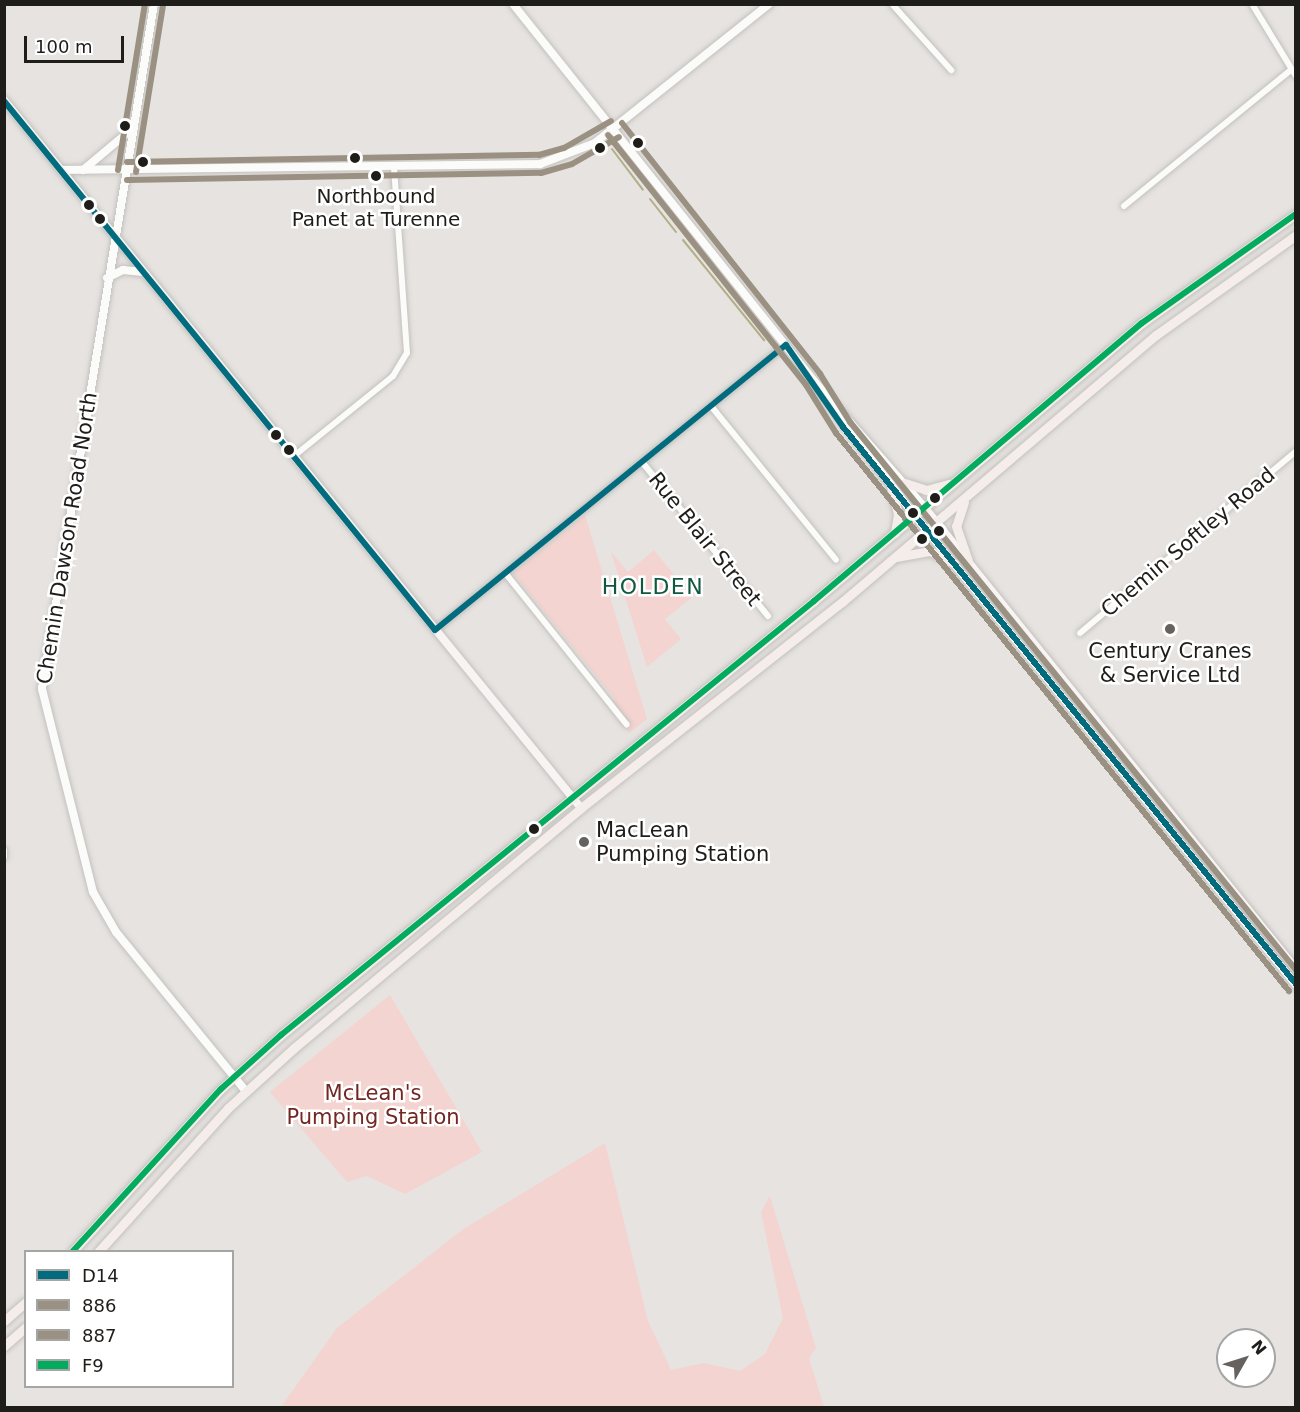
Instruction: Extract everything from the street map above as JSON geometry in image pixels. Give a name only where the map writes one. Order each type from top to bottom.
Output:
[{"type":"main road","points":[[4,100],[581,808]]},
{"type":"main road","points":[[73,1250],[234,1076],[895,533],[1142,323],[1296,213]]},
{"type":"main road","points":[[99,1250],[245,1090],[581,808],[894,558],[1156,335],[1296,235]]},
{"type":"main road","points":[[905,483],[931,490],[954,483]]},
{"type":"main road","points":[[891,486],[898,514],[895,533]]},
{"type":"main road","points":[[969,561],[956,521],[973,491]]},
{"type":"main road","points":[[925,508],[969,561],[1144,790]]},
{"type":"main road","points":[[915,516],[1296,969]]},
{"type":"main road","points":[[894,558],[930,551],[954,563]]},
{"type":"main road","points":[[1156,804],[1296,985]]},
{"type":"main road","points":[[4,1321],[24,1304]]},
{"type":"main road","points":[[4,1346],[24,1329]]},
{"type":"street","name":"Chemin Dawson Road North","points":[[154,4],[127,171],[113,235],[42,689],[93,892],[116,932],[245,1090]]},
{"type":"street","points":[[513,4],[786,345],[915,516]]},
{"type":"street","points":[[62,170],[394,168],[540,164],[568,156],[615,129],[769,4]]},
{"type":"street","points":[[892,4],[951,70]]},
{"type":"street","points":[[1252,4],[1296,76]]},
{"type":"street","points":[[1124,206],[1292,70]]},
{"type":"street","points":[[82,170],[134,127]]},
{"type":"street","points":[[294,456],[388,381],[407,353],[394,168]]},
{"type":"street","points":[[107,278],[123,270],[143,272]]},
{"type":"street","points":[[435,630],[786,345]]},
{"type":"street","points":[[813,380],[925,508]]},
{"type":"street","points":[[711,406],[836,560]]},
{"type":"street","name":"Chemin Softley Road","points":[[1080,633],[1296,451]]},
{"type":"street","name":"Rue Blair Street","points":[[642,462],[768,616]]},
{"type":"street","points":[[506,574],[627,725]]},
{"type":"street","points":[[4,850],[4,858]]},
{"type":"green space","points":[[585,515],[647,719],[629,733],[607,706],[615,699],[513,573]]},
{"type":"green space","points":[[654,550],[692,597],[665,619],[681,639],[647,667],[611,552],[628,572]]},
{"type":"green space","name":"McLean's Pumping Station","points":[[390,995],[482,1152],[405,1194],[367,1176],[347,1182],[270,1092]]},
{"type":"green space","points":[[605,1143],[648,1321],[671,1370],[704,1363],[740,1371],[765,1354],[783,1318],[761,1212],[770,1196],[816,1348],[809,1358],[824,1407],[281,1407],[337,1328],[462,1230]]},
{"type":"waterway","points":[[612,149],[643,190]]},
{"type":"waterway","points":[[650,199],[676,232]]},
{"type":"waterway","points":[[683,240],[764,340]]},
{"type":"transit line","name":"887","points":[[118,170],[145,4]]},
{"type":"transit line","name":"886","points":[[136,172],[163,5]]},
{"type":"transit line","name":"D14","points":[[4,101],[435,630]]},
{"type":"transit line","name":"887","points":[[127,162],[539,155],[564,148],[611,121]]},
{"type":"transit line","name":"887","points":[[622,123],[820,374],[850,422],[1296,970]]},
{"type":"transit line","name":"886","points":[[608,135],[806,385],[836,433],[1289,991]]},
{"type":"transit line","name":"886","points":[[127,180],[541,173],[572,164],[619,137]]},
{"type":"transit line","name":"F9","points":[[74,1250],[221,1089],[281,1035],[814,601],[1142,323],[1296,214]]},
{"type":"transit line","name":"D14","points":[[786,345],[843,427],[1296,984]]},
{"type":"transit line","name":"D14","points":[[435,630],[786,345]]},
{"type":"place","name":"Northbound Panet at Turenne","points":[[376,176]]},
{"type":"place","name":"Century Cranes & Service Ltd","points":[[1170,629]]},
{"type":"place","name":"MacLean Pumping Station","points":[[584,842]]},
{"type":"district","name":"HOLDEN","points":[[653,587]]}]
